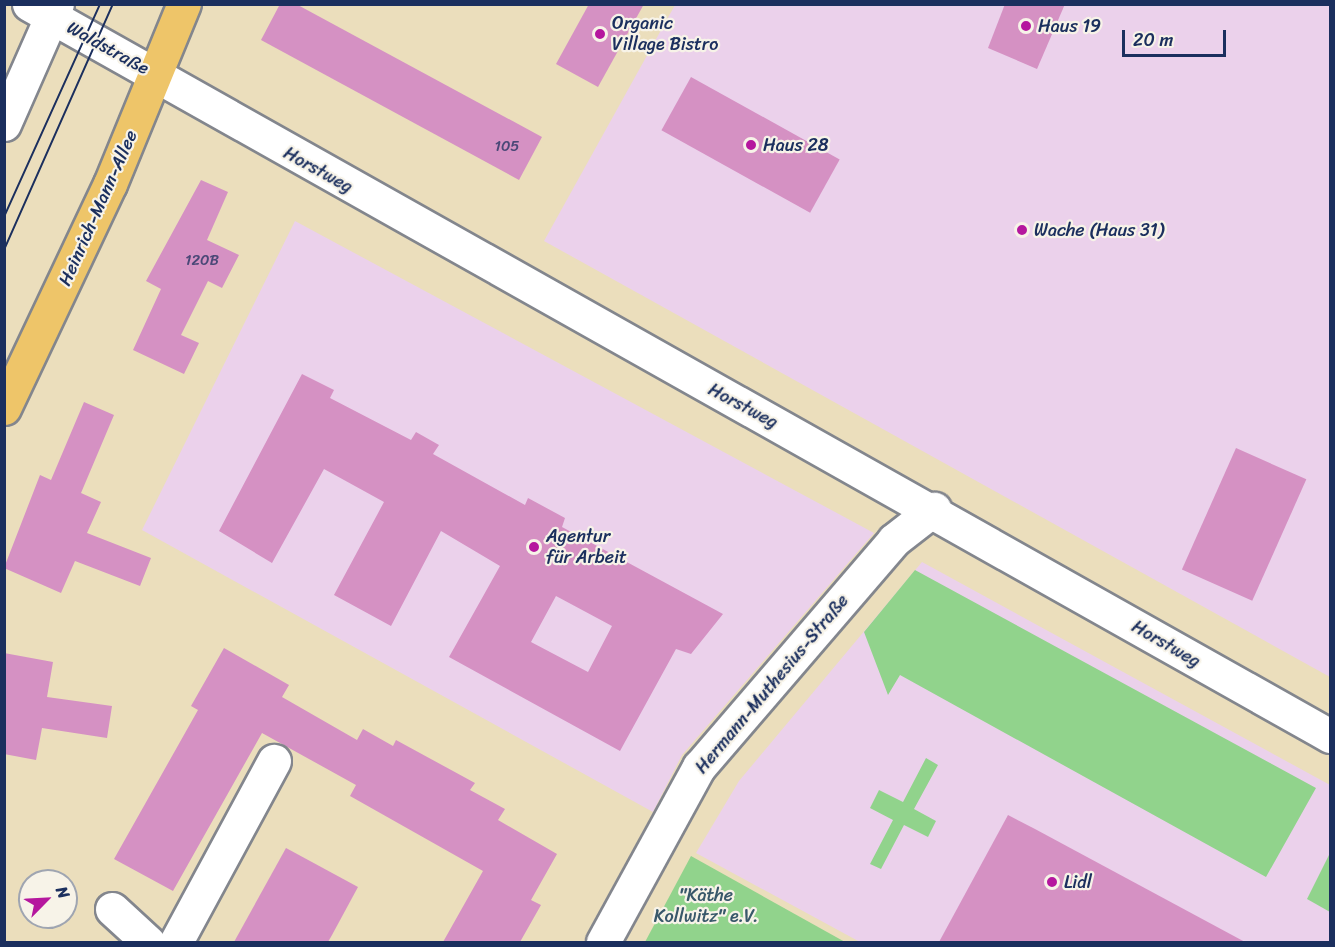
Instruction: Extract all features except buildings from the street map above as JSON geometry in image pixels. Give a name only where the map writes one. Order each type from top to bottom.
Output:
[{"type":"main road","name":"Heinrich-Mann-Allee","points":[[4,408],[156,74],[184,4]]},
{"type":"street","name":"Waldstraße","points":[[46,9],[156,74]]},
{"type":"street","points":[[4,124],[46,9]]},
{"type":"street","name":"Horstweg","points":[[156,74],[573,315],[934,509],[1330,736]]},
{"type":"street","name":"Hermann-Muthesius-Straße","points":[[603,942],[699,767],[894,540],[934,509]]},
{"type":"street","points":[[176,942],[274,761]]},
{"type":"street","points":[[112,909],[148,942]]},
{"type":"shaded area","points":[[675,5],[1330,5],[1330,677],[544,241]]},
{"type":"shaded area","points":[[295,221],[874,533],[682,755],[653,812],[142,530]]},
{"type":"shaded area","points":[[922,562],[1330,785],[1330,942],[860,942],[696,853],[739,781]]},
{"type":"green space","points":[[915,570],[1316,788],[1266,877],[900,675],[888,695],[864,632]]},
{"type":"green space","points":[[926,758],[938,765],[914,809],[936,821],[928,837],[904,825],[881,869],[870,864],[893,820],[870,808],[879,790],[903,802]]},
{"type":"green space","points":[[1330,853],[1330,912],[1307,899]]},
{"type":"green space","name":"\"Käthe Kollwitz\" e.V.","points":[[691,856],[845,942],[645,942]]},
{"type":"tram line","points":[[4,217],[100,4]]},
{"type":"tram line","points":[[4,250],[113,4]]},
{"type":"place","name":"Haus 19","points":[[1026,26]]},
{"type":"place","name":"Organic Village Bistro","points":[[600,34]]},
{"type":"place","name":"Haus 28","points":[[751,145]]},
{"type":"place","name":"Wache (Haus 31)","points":[[1022,230]]},
{"type":"place","name":"Agentur für Arbeit","points":[[534,547]]},
{"type":"place","name":"Lidl","points":[[1052,882]]}]
